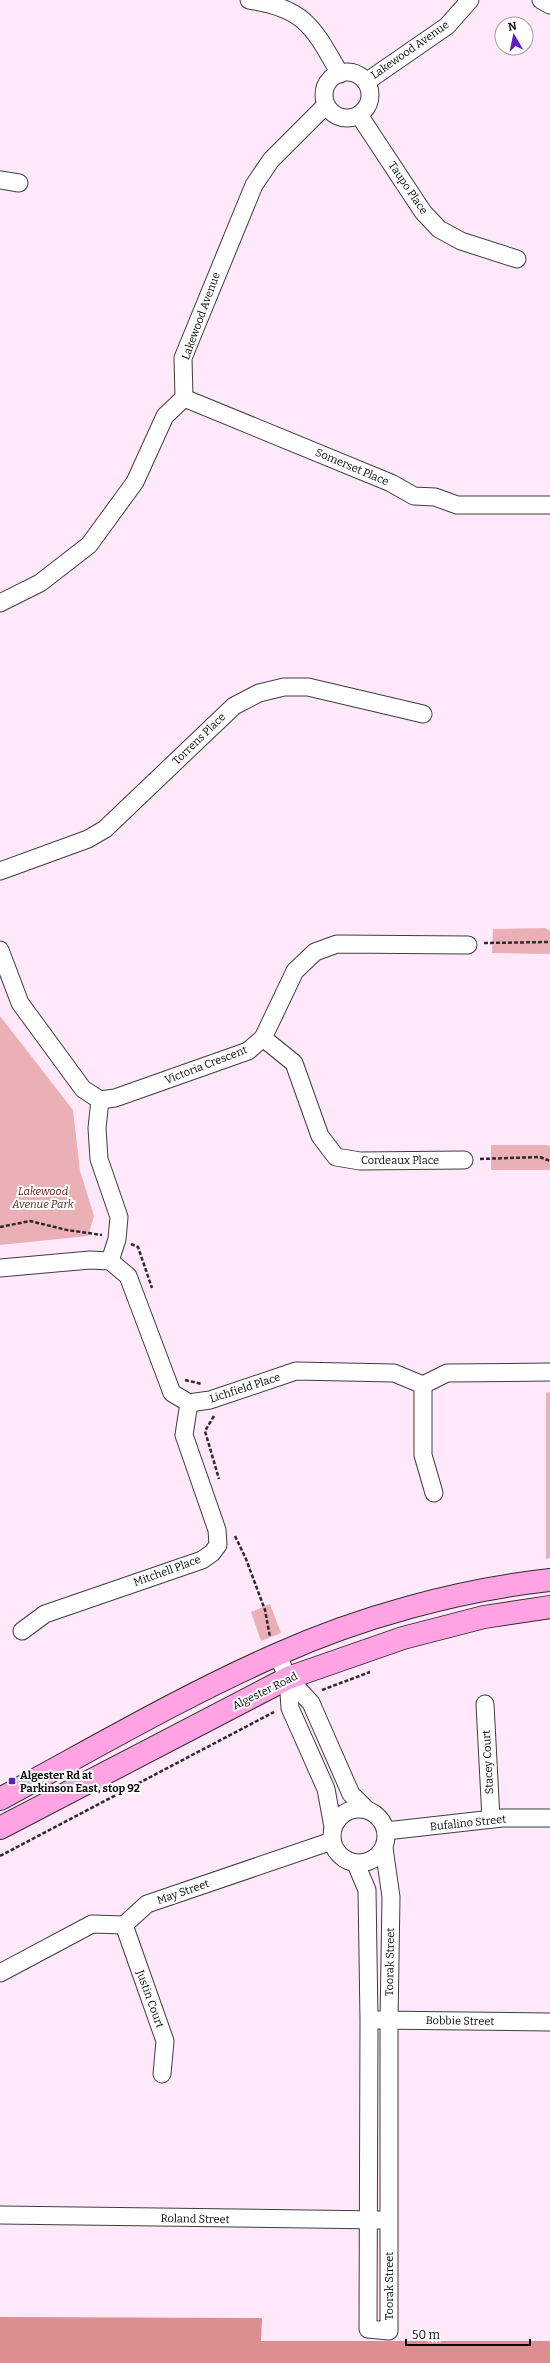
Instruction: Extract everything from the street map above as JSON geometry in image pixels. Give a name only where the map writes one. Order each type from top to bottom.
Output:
[{"type":"main road","points":[[0,1799],[142,1722],[274,1647],[380,1616],[464,1594],[550,1580]]},
{"type":"main road","name":"Algester Road","points":[[0,1828],[288,1678],[403,1638],[484,1617],[550,1607]]},
{"type":"street","points":[[248,0],[274,4],[299,16],[318,37],[340,74]]},
{"type":"street","name":"Lakewood Avenue","points":[[366,82],[447,26],[470,0]]},
{"type":"street","points":[[541,0],[550,5]]},
{"type":"street","points":[[354,73],[366,82],[370,96],[369,103],[359,115],[344,118],[337,116],[326,105],[325,90],[333,77],[340,74],[354,73]]},
{"type":"street","name":"Lakewood Avenue","points":[[184,398],[183,358],[226,248],[254,185],[271,160],[326,105]]},
{"type":"street","name":"Taupo Place","points":[[359,115],[423,212],[439,229],[461,241],[517,259]]},
{"type":"street","points":[[0,180],[19,183]]},
{"type":"street","points":[[0,603],[40,583],[89,545],[135,482],[165,416],[184,398]]},
{"type":"street","name":"Somerset Place","points":[[184,398],[391,482],[414,496],[435,497],[457,505],[550,505]]},
{"type":"street","name":"Torrens Place","points":[[0,871],[88,839],[105,829],[234,706],[259,693],[284,687],[308,687],[423,714]]},
{"type":"street","name":"Victoria Crescent","points":[[100,1100],[115,1098],[248,1051],[263,1038],[295,971],[314,952],[337,944],[468,945]]},
{"type":"street","points":[[0,950],[20,1003],[83,1088],[100,1100],[97,1128],[99,1159],[119,1217],[116,1239],[110,1261]]},
{"type":"street","name":"Cordeaux Place","points":[[263,1038],[294,1063],[320,1136],[336,1157],[360,1161],[464,1160]]},
{"type":"street","points":[[0,1268],[90,1260],[110,1261],[128,1276],[172,1393],[189,1403]]},
{"type":"street","name":"Lichfield Place","points":[[189,1403],[210,1400],[296,1371],[394,1372],[423,1385]]},
{"type":"street","points":[[434,1493],[423,1455],[423,1385],[446,1373],[550,1372]]},
{"type":"street","name":"Mitchell Place","points":[[22,1631],[45,1614],[202,1560],[212,1553],[218,1544],[217,1530],[184,1436],[189,1403]]},
{"type":"street","points":[[274,1647],[298,1700],[326,1789],[333,1834],[340,1856],[356,1864],[373,1861],[384,1848],[386,1831],[380,1818],[366,1810],[351,1794],[344,1782],[311,1704],[298,1700]]},
{"type":"street","name":"Stacey Court","points":[[485,1704],[491,1819]]},
{"type":"street","points":[[333,1834],[343,1814],[358,1809],[366,1810]]},
{"type":"street","name":"Bufalino Street","points":[[386,1831],[491,1819],[550,1818]]},
{"type":"street","name":"May Street","points":[[124,1925],[147,1904],[333,1834]]},
{"type":"street","name":"Toorak Street","points":[[356,1864],[367,1890],[369,2020],[368,2329],[389,2331],[389,2021],[392,1897],[384,1848]]},
{"type":"street","points":[[0,1973],[92,1924],[124,1925]]},
{"type":"street","name":"Justin Court","points":[[124,1925],[165,2041],[162,2074]]},
{"type":"street","name":"Bobbie Street","points":[[369,2020],[550,2022]]},
{"type":"street","name":"Roland Street","points":[[0,2215],[389,2220]]},
{"type":"path","points":[[468,945],[487,942],[550,942]]},
{"type":"path","points":[[464,1160],[540,1157],[550,1161]]},
{"type":"path","points":[[0,1227],[30,1221],[116,1239],[138,1247],[153,1291]]},
{"type":"path","points":[[182,1379],[203,1384],[210,1400],[215,1416],[205,1431],[220,1484]]},
{"type":"path","points":[[233,1529],[265,1610],[274,1647]]},
{"type":"path","points":[[0,1856],[298,1700],[376,1669]]},
{"type":"green space","points":[[545,928],[550,931],[550,954],[492,953],[493,929]]},
{"type":"green space","name":"Lakewood Avenue Park","points":[[0,1016],[73,1110],[80,1171],[94,1216],[88,1236],[0,1245]]},
{"type":"green space","points":[[491,1145],[550,1146],[550,1170],[491,1170]]},
{"type":"green space","points":[[550,1392],[550,1558],[546,1559],[546,1393]]},
{"type":"green space","points":[[270,1604],[281,1633],[261,1641],[251,1612]]},
{"type":"shaded area","points":[[0,2317],[262,2318],[261,2341],[550,2341],[550,2363],[0,2363]]},
{"type":"place","name":"Algester Rd at Parkinson East, stop 92","points":[[12,1781]]}]
